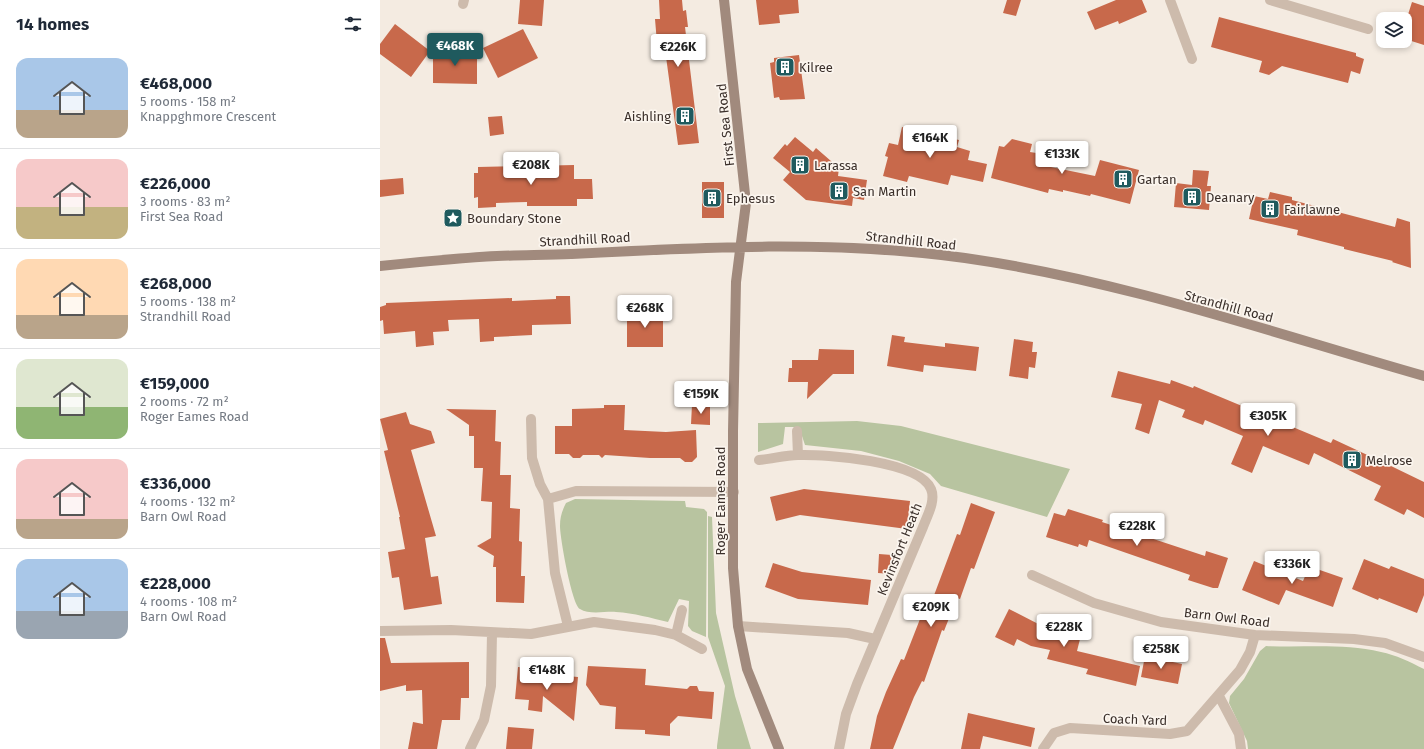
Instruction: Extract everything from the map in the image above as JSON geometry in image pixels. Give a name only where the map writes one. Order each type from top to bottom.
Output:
[{"type":"main road","name":"First Sea Road","points":[[724,0],[746,203],[740,247]]},
{"type":"main road","name":"Strandhill Road","points":[[380,266],[496,256],[569,254],[666,248],[819,246],[870,248],[968,259],[1032,270],[1087,282],[1158,300],[1424,376]]},
{"type":"main road","name":"Roger Eames Road","points":[[740,247],[736,282],[733,431],[733,568],[738,626],[747,669],[779,749]]},
{"type":"street","points":[[1170,0],[1192,59]]},
{"type":"street","points":[[1270,0],[1368,29]]},
{"type":"street","points":[[531,419],[532,458],[540,484],[548,499],[555,574],[568,626]]},
{"type":"street","points":[[797,431],[798,455]]},
{"type":"street","name":"Kevinsfort Heath","points":[[759,460],[798,455],[860,459],[906,469],[922,477],[931,489],[932,501],[928,514],[875,639],[846,714],[839,749]]},
{"type":"street","points":[[548,499],[576,491],[734,492]]},
{"type":"street","name":"Barn Owl Road","points":[[1032,575],[1094,603],[1161,622],[1255,635],[1354,639],[1385,643],[1424,657]]},
{"type":"street","points":[[676,635],[682,610]]},
{"type":"street","points":[[380,631],[451,630],[531,634],[594,622],[629,625],[676,635],[702,649]]},
{"type":"street","points":[[738,626],[848,633],[875,639]]},
{"type":"street","points":[[470,749],[484,720],[491,686],[492,633]]},
{"type":"street","name":"Coach Yard","points":[[1043,749],[1054,733],[1070,728],[1170,734],[1187,731],[1219,696],[1240,670],[1250,652],[1255,635]]},
{"type":"street","points":[[1219,696],[1239,734],[1242,749]]},
{"type":"green space","points":[[857,421],[901,426],[1070,469],[1047,517],[941,486],[930,474],[899,461],[861,451],[805,445],[799,427],[785,427],[783,444],[758,452],[758,423]]},
{"type":"green space","points":[[575,499],[685,501],[686,507],[704,509],[707,512],[706,637],[692,631],[688,626],[689,601],[679,599],[668,622],[629,613],[588,612],[580,609],[577,605],[570,584],[560,526],[560,520],[566,503]]},
{"type":"green space","points":[[708,516],[712,517],[716,613],[735,696],[751,749],[717,749],[725,686],[708,637]]},
{"type":"green space","points":[[1266,646],[1367,649],[1392,655],[1424,669],[1424,749],[1248,749],[1247,741],[1229,703],[1230,696],[1244,679],[1260,651]]},
{"type":"building","points":[[520,0],[544,0],[542,26],[518,24]]},
{"type":"building","points":[[659,0],[682,0],[683,11],[686,10],[688,27],[685,27],[699,143],[678,145],[664,42],[657,43],[655,19],[660,19]]},
{"type":"building","points":[[756,0],[798,0],[799,13],[779,15],[780,23],[759,25]]},
{"type":"building","points":[[1007,0],[1021,0],[1016,16],[1003,13]]},
{"type":"building","points":[[1116,0],[1142,0],[1147,12],[1119,24],[1118,21],[1095,30],[1087,12]]},
{"type":"building","points":[[1412,2],[1424,6],[1424,45],[1412,41],[1412,12],[1409,12]]},
{"type":"building","points":[[1219,17],[1356,53],[1356,56],[1364,59],[1360,74],[1351,71],[1348,83],[1282,66],[1269,75],[1259,72],[1262,61],[1211,47]]},
{"type":"building","points":[[395,24],[430,51],[411,77],[380,54],[380,44]]},
{"type":"building","points":[[523,29],[538,58],[498,78],[483,48]]},
{"type":"building","points":[[433,50],[477,51],[477,84],[433,83]]},
{"type":"building","points":[[799,55],[805,99],[780,100],[779,97],[774,98],[770,63],[774,62],[774,58]]},
{"type":"building","points":[[502,116],[504,134],[490,136],[488,117]]},
{"type":"building","points":[[902,127],[959,140],[957,147],[970,151],[968,160],[987,164],[983,182],[951,175],[948,185],[909,176],[907,182],[883,176],[888,157],[885,156],[889,143],[898,145]]},
{"type":"building","points":[[795,137],[813,152],[816,148],[839,168],[838,176],[867,180],[864,200],[853,198],[852,206],[806,200],[783,180],[790,172],[773,158],[785,144],[787,146]]},
{"type":"building","points":[[1012,139],[1032,144],[1030,152],[1049,155],[1046,166],[1095,176],[1100,160],[1139,170],[1130,204],[1091,194],[1090,196],[1063,190],[1063,192],[1049,189],[1048,193],[991,178],[999,146],[1004,147]]},
{"type":"building","points":[[574,165],[574,179],[592,179],[593,199],[577,199],[577,206],[527,206],[527,202],[496,203],[496,207],[478,208],[478,197],[474,198],[474,173],[478,173],[478,167]]},
{"type":"building","name":"Deanary","points":[[1193,170],[1209,171],[1207,186],[1211,186],[1209,210],[1174,207],[1176,183],[1192,185]]},
{"type":"building","points":[[403,178],[404,194],[380,197],[380,180]]},
{"type":"building","name":"Ephesus","points":[[702,182],[724,182],[724,218],[702,218]]},
{"type":"building","points":[[1270,192],[1292,197],[1292,200],[1395,227],[1397,218],[1410,222],[1411,268],[1392,262],[1393,261],[1344,249],[1344,247],[1297,235],[1298,230],[1249,219],[1254,196],[1268,199]]},
{"type":"building","points":[[556,296],[570,296],[571,324],[532,325],[532,335],[494,337],[494,341],[480,342],[479,319],[448,320],[449,331],[433,332],[434,345],[416,347],[415,331],[384,334],[383,320],[380,321],[380,307],[386,305],[386,303],[512,298],[512,301],[556,299]]},
{"type":"building","points":[[631,311],[663,311],[663,347],[627,347],[627,320],[631,320]]},
{"type":"building","points":[[892,335],[905,337],[904,342],[945,347],[945,343],[979,347],[976,371],[924,365],[923,372],[887,366]]},
{"type":"building","points":[[1014,339],[1033,342],[1032,352],[1037,352],[1035,368],[1029,367],[1028,379],[1009,376]]},
{"type":"building","points":[[819,349],[854,350],[854,374],[833,374],[807,399],[808,382],[788,382],[789,368],[792,368],[792,360],[818,360]]},
{"type":"building","points":[[1118,371],[1170,384],[1171,380],[1193,388],[1194,386],[1331,443],[1333,439],[1391,466],[1424,482],[1424,518],[1407,509],[1404,515],[1374,500],[1381,486],[1314,453],[1309,465],[1263,446],[1252,473],[1231,464],[1243,436],[1205,420],[1203,425],[1182,417],[1185,410],[1159,400],[1149,434],[1135,429],[1142,404],[1111,397]]},
{"type":"building","points":[[604,405],[625,405],[624,430],[666,432],[696,430],[697,457],[692,462],[685,462],[680,458],[605,455],[602,458],[599,455],[583,455],[580,458],[573,458],[569,454],[555,454],[555,426],[572,426],[572,409],[604,408]]},
{"type":"building","points":[[692,405],[710,406],[710,425],[691,424]]},
{"type":"building","points":[[446,409],[496,410],[495,441],[501,442],[500,475],[511,475],[510,508],[520,509],[519,541],[522,542],[521,576],[525,576],[524,603],[496,602],[496,567],[493,567],[494,556],[477,546],[491,538],[492,502],[481,501],[483,468],[474,468],[474,436],[469,436],[469,425]]},
{"type":"building","points":[[406,412],[410,424],[431,431],[435,443],[411,450],[436,536],[425,538],[431,577],[438,576],[442,604],[404,610],[399,577],[392,578],[388,552],[405,549],[400,517],[384,451],[388,450],[380,419]]},
{"type":"building","points":[[804,489],[910,501],[907,529],[800,515],[776,521],[770,497]]},
{"type":"building","points":[[971,503],[995,512],[974,569],[971,568],[960,599],[957,598],[944,631],[942,630],[924,682],[922,681],[914,697],[893,749],[870,749],[877,716],[886,692],[901,659],[904,660],[929,596],[933,598],[957,534],[960,535]]},
{"type":"building","points":[[1068,509],[1103,520],[1102,522],[1205,556],[1206,551],[1228,558],[1218,588],[1213,588],[1188,580],[1190,575],[1089,540],[1087,547],[1079,544],[1078,547],[1046,537],[1054,513],[1065,516]]},
{"type":"building","points":[[879,554],[892,555],[891,574],[878,573]]},
{"type":"building","points":[[1364,559],[1389,569],[1391,566],[1424,579],[1424,595],[1417,613],[1379,598],[1378,600],[1352,589]]},
{"type":"building","points":[[1254,561],[1303,581],[1306,574],[1311,576],[1314,568],[1343,578],[1333,607],[1286,590],[1279,605],[1242,590]]},
{"type":"building","points":[[773,563],[802,572],[871,580],[868,605],[798,599],[765,587]]},
{"type":"building","points":[[1009,609],[1048,629],[1050,624],[1067,628],[1066,632],[1081,635],[1077,651],[1140,666],[1136,686],[1086,674],[1088,669],[1047,659],[1050,650],[1031,646],[1017,639],[1014,646],[995,637]]},
{"type":"building","points":[[380,638],[385,638],[391,663],[469,662],[469,698],[461,698],[460,720],[442,720],[437,749],[408,749],[413,722],[423,724],[422,690],[406,691],[406,685],[380,691]]},
{"type":"building","points":[[1145,656],[1182,664],[1178,684],[1141,677]]},
{"type":"building","points":[[588,666],[646,669],[645,685],[687,689],[690,686],[697,686],[699,691],[714,692],[712,719],[678,716],[670,724],[670,736],[645,734],[645,730],[615,729],[616,707],[600,705],[586,685]]},
{"type":"building","points":[[518,667],[528,668],[531,673],[578,677],[574,721],[543,696],[542,712],[528,710],[529,700],[515,699]]},
{"type":"building","points":[[968,713],[1035,728],[1031,747],[983,736],[980,749],[961,749]]},
{"type":"building","points":[[508,727],[534,729],[532,749],[506,749]]},
{"type":"place","name":"Kilree","points":[[785,67]]},
{"type":"place","name":"Aishling","points":[[685,116]]},
{"type":"place","name":"Larassa","points":[[800,165]]},
{"type":"place","name":"Gartan","points":[[1123,179]]},
{"type":"place","name":"San Martin","points":[[839,191]]},
{"type":"place","name":"Deanary","points":[[1192,197]]},
{"type":"place","name":"Ephesus","points":[[712,198]]},
{"type":"place","name":"Fairlawne","points":[[1270,209]]},
{"type":"place","name":"Boundary Stone","points":[[453,218]]},
{"type":"place","name":"Melrose","points":[[1352,460]]}]
